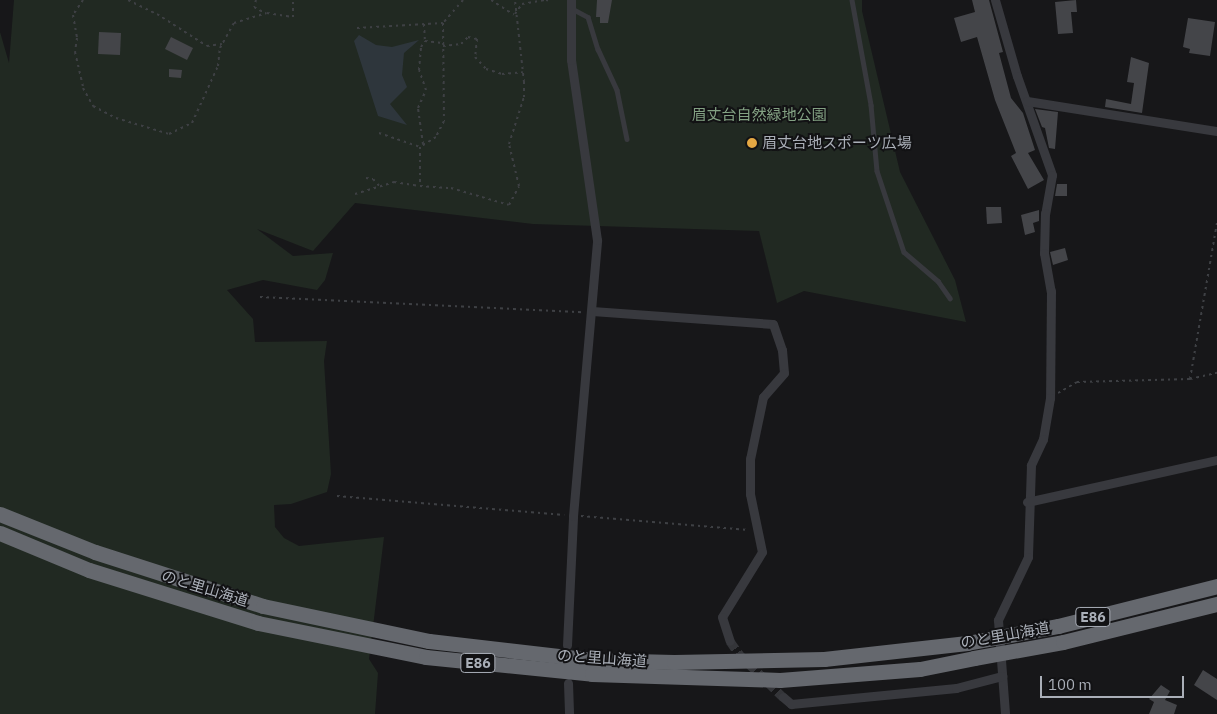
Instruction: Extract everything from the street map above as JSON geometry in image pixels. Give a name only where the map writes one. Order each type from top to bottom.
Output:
[{"type":"highway","name":"のと里山海道","points":[[0,514],[95,552],[263,606],[429,641],[593,660],[710,662],[824,660],[967,643],[1058,626],[1217,586]]},
{"type":"highway","name":"のと里山海道","points":[[0,533],[89,570],[258,623],[426,657],[592,674],[780,680],[920,669],[1062,642],[1217,604]]},
{"type":"street","points":[[995,0],[1052,174],[1044,213],[1044,254],[1052,291],[1050,398],[1043,439],[1031,465],[1028,502],[1028,558],[998,620],[1005,714]]},
{"type":"street","points":[[567,645],[573,516],[597,240],[571,60],[571,4]]},
{"type":"street","points":[[1027,101],[1217,131]]},
{"type":"street","points":[[592,312],[773,324],[782,350],[784,373],[762,397],[754,432],[750,485],[756,531],[762,552],[722,618],[730,641]]},
{"type":"street","points":[[1028,502],[1217,460]]},
{"type":"street","points":[[783,697],[791,704],[956,688],[1002,676]]},
{"type":"street","points":[[568,683],[569,714]]},
{"type":"lane","points":[[852,0],[871,106],[877,171],[904,252],[938,280],[950,298]]},
{"type":"lane","points":[[571,4],[588,16],[604,64],[617,90],[627,139]]},
{"type":"path","points":[[83,0],[73,15],[77,38],[75,52],[83,88],[93,106],[162,134],[178,132],[192,123],[218,66],[222,44],[234,23],[267,13]]},
{"type":"path","points":[[128,0],[157,14],[207,46],[222,44]]},
{"type":"path","points":[[256,0],[254,7],[267,13],[293,17],[293,0]]},
{"type":"path","points":[[379,133],[420,147],[436,137],[444,121],[443,23],[463,0]]},
{"type":"path","points":[[491,0],[514,15]]},
{"type":"path","points":[[355,194],[381,188],[394,182],[451,188],[510,205],[519,186],[509,144],[524,97],[523,72],[514,15],[514,0]]},
{"type":"path","points":[[514,15],[522,4],[545,0],[552,1]]},
{"type":"path","points":[[357,28],[443,23]]},
{"type":"path","points":[[424,24],[425,41],[421,47],[419,70],[426,90],[418,108],[424,145]]},
{"type":"path","points":[[425,41],[460,44],[468,37],[477,39],[475,57],[486,69],[502,74],[523,72]]},
{"type":"path","points":[[420,147],[420,186]]},
{"type":"path","points":[[366,178],[373,179],[381,188]]},
{"type":"path","points":[[1190,379],[1217,222]]},
{"type":"path","points":[[260,297],[592,312]]},
{"type":"path","points":[[1050,398],[1077,382],[1190,379],[1217,373]]},
{"type":"path","points":[[337,496],[756,531]]},
{"type":"green space","name":"眉丈台自然緑地公園","points":[[14,0],[862,0],[862,11],[900,172],[955,280],[966,322],[804,291],[777,303],[759,231],[533,224],[355,203],[313,251],[257,229],[293,256],[333,253],[325,280],[317,290],[263,280],[227,290],[253,319],[255,342],[327,341],[324,361],[331,474],[327,492],[291,504],[274,505],[275,527],[284,538],[299,546],[384,537],[369,659],[378,673],[375,714],[0,714],[0,32],[9,63]]},
{"type":"shaded area","points":[[359,35],[376,45],[392,47],[419,40],[404,53],[402,75],[407,87],[390,104],[407,125],[378,116],[354,41]]},
{"type":"building","points":[[597,0],[612,0],[608,23],[600,23],[600,17],[596,17]]},
{"type":"building","points":[[972,0],[989,0],[1003,52],[999,53],[1011,98],[1023,113],[1035,150],[1028,153],[1044,180],[1028,189],[1011,156],[1016,153],[995,100],[977,37],[961,42],[954,18],[975,12]]},
{"type":"building","points":[[1076,0],[1077,12],[1071,12],[1073,33],[1058,34],[1055,2]]},
{"type":"building","points":[[1188,18],[1215,22],[1210,56],[1189,53],[1190,49],[1183,47]]},
{"type":"building","points":[[99,32],[121,33],[120,55],[98,54]]},
{"type":"building","points":[[171,37],[193,48],[187,60],[165,49]]},
{"type":"building","points":[[1131,57],[1149,63],[1142,113],[1105,107],[1106,99],[1131,104],[1134,83],[1127,82]]},
{"type":"building","points":[[169,69],[182,70],[181,78],[169,77]]},
{"type":"building","points":[[1035,109],[1058,112],[1055,149],[1049,148],[1045,128],[1042,127]]},
{"type":"building","points":[[1057,184],[1067,184],[1067,196],[1055,196]]},
{"type":"building","points":[[986,207],[1001,207],[1002,223],[987,224]]},
{"type":"building","points":[[1039,210],[1039,221],[1033,223],[1035,232],[1025,235],[1021,215]]},
{"type":"building","points":[[1065,248],[1068,260],[1053,265],[1050,252]]},
{"type":"building","points":[[1203,670],[1217,679],[1217,700],[1194,685]]},
{"type":"building","points":[[1161,685],[1170,691],[1165,700],[1177,705],[1174,714],[1149,714],[1154,702],[1149,699]]},
{"type":"tunnel","points":[[730,641],[739,654],[783,697]]},
{"type":"place","name":"眉丈台地スポーツ広場","points":[[752,143]]}]
